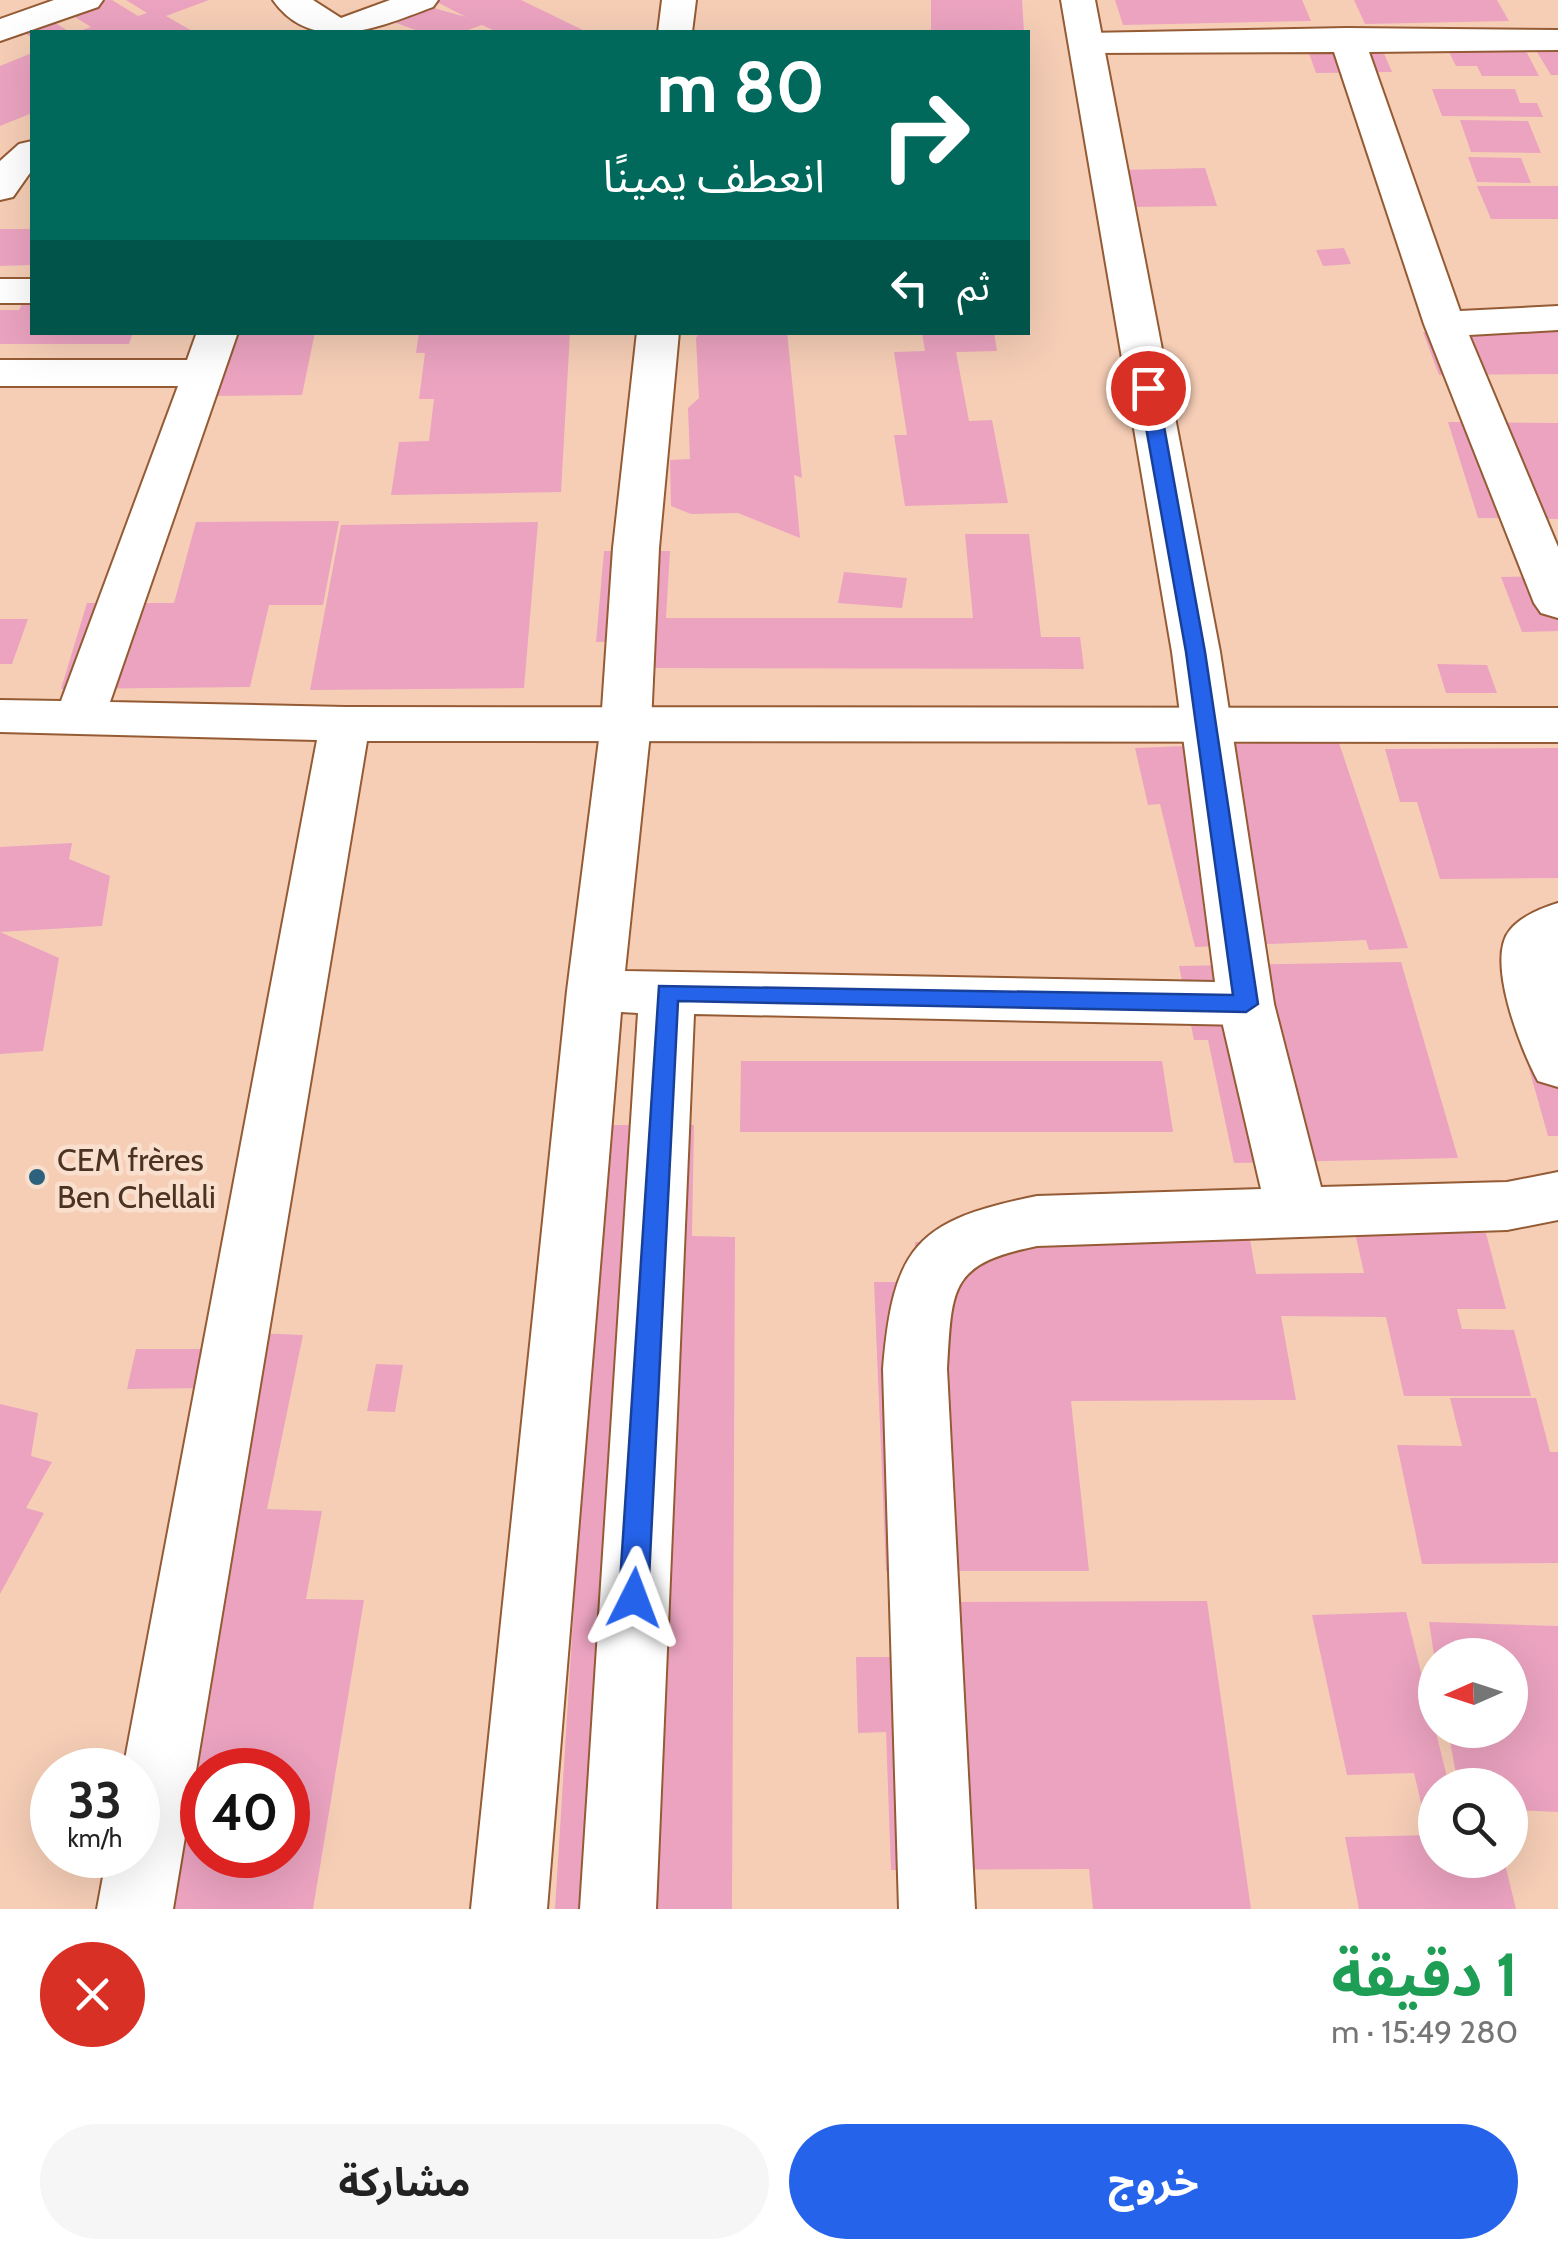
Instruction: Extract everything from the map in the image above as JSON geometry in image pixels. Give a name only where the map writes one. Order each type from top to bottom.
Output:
[{"type":"street","points":[[0,31],[86,0]]},
{"type":"street","points":[[290,0],[333,30]]},
{"type":"street","points":[[341,30],[421,0]]},
{"type":"street","points":[[675,30],[679,0]]},
{"type":"street","points":[[1298,1216],[1246,1004],[1206,725],[1082,21],[1347,38],[1558,40]]},
{"type":"street","points":[[1347,38],[1444,324],[1558,603]]},
{"type":"street","points":[[0,206],[30,208]]},
{"type":"street","points":[[0,291],[30,291]]},
{"type":"street","points":[[1444,324],[1558,318]]},
{"type":"street","points":[[509,1909],[595,991],[626,724],[636,548],[658,335]]},
{"type":"street","points":[[0,373],[211,353],[80,718]]},
{"type":"street","points":[[0,716],[345,724],[1558,725]]},
{"type":"street","points":[[135,1909],[345,724]]},
{"type":"street","points":[[1558,922],[1530,942],[1527,968],[1558,1066]]},
{"type":"street","points":[[595,991],[1246,1004]]},
{"type":"street","points":[[618,1909],[667,992]]},
{"type":"street","points":[[937,1909],[916,1369],[918,1313],[930,1276],[946,1250],[963,1238],[1036,1221],[1298,1216],[1507,1206],[1558,1196]]},
{"type":"building","points":[[69,0],[112,0],[138,16],[147,13],[126,0],[209,0],[166,16],[190,30],[83,30],[91,27],[56,5]]},
{"type":"building","points":[[405,0],[466,17],[433,0],[521,0],[583,30],[493,30],[482,25],[468,30],[415,30],[360,10]]},
{"type":"building","points":[[931,0],[1022,0],[1024,30],[931,30]]},
{"type":"building","points":[[1115,0],[1302,0],[1311,21],[1123,25]]},
{"type":"building","points":[[1354,0],[1497,0],[1509,21],[1365,24]]},
{"type":"building","points":[[42,15],[67,30],[30,30],[30,37],[13,25]]},
{"type":"building","points":[[1380,44],[1392,72],[1316,73],[1306,45]]},
{"type":"building","points":[[1523,45],[1539,76],[1482,76],[1477,66],[1456,66],[1446,46]]},
{"type":"building","points":[[1537,52],[1558,52],[1558,75],[1551,75]]},
{"type":"building","points":[[30,54],[30,114],[0,126],[0,66]]},
{"type":"building","points":[[1432,89],[1515,89],[1520,103],[1537,103],[1543,117],[1442,116]]},
{"type":"building","points":[[1460,120],[1528,121],[1541,153],[1471,152]]},
{"type":"building","points":[[1468,157],[1521,158],[1531,183],[1477,182]]},
{"type":"building","points":[[1205,168],[1217,206],[1131,207],[1121,170]]},
{"type":"building","points":[[1477,186],[1558,186],[1558,219],[1491,219]]},
{"type":"building","points":[[0,229],[30,229],[30,265],[0,266]]},
{"type":"building","points":[[1344,248],[1351,264],[1323,266],[1316,250]]},
{"type":"building","points":[[22,304],[30,304],[30,335],[132,335],[129,344],[0,344],[0,310],[19,310]]},
{"type":"building","points":[[1558,331],[1558,374],[1439,375],[1423,332]]},
{"type":"building","points":[[238,335],[314,335],[302,395],[216,396]]},
{"type":"building","points":[[419,335],[570,335],[561,492],[391,495],[399,442],[429,441],[434,399],[419,399],[425,353],[416,353]]},
{"type":"building","points":[[787,335],[802,478],[794,475],[800,538],[738,513],[691,514],[671,506],[670,460],[690,459],[688,408],[699,398],[696,338]]},
{"type":"building","points":[[922,335],[994,335],[997,351],[956,352],[969,421],[992,420],[1008,503],[905,506],[894,435],[907,435],[894,352],[925,351]]},
{"type":"building","points":[[1448,422],[1558,423],[1558,519],[1478,518]]},
{"type":"building","points":[[339,521],[323,605],[269,605],[250,687],[61,689],[87,603],[174,603],[196,522]]},
{"type":"building","points":[[538,522],[524,688],[310,690],[341,525]]},
{"type":"building","points":[[965,534],[1029,534],[1041,637],[1080,637],[1084,669],[634,668],[636,641],[596,642],[604,551],[670,551],[666,618],[973,618]]},
{"type":"building","points":[[844,572],[907,578],[902,608],[838,603]]},
{"type":"building","points":[[1558,576],[1558,631],[1522,632],[1501,577]]},
{"type":"building","points":[[0,619],[28,619],[12,664],[0,664]]},
{"type":"building","points":[[1437,664],[1487,665],[1497,693],[1446,693]]},
{"type":"building","points":[[1338,740],[1408,948],[1369,950],[1366,940],[1195,947],[1160,804],[1148,805],[1135,748]]},
{"type":"building","points":[[1558,748],[1558,878],[1440,879],[1417,802],[1400,802],[1385,749]]},
{"type":"building","points":[[72,843],[69,859],[110,876],[102,926],[0,932],[0,847]]},
{"type":"building","points":[[0,932],[59,958],[43,1051],[0,1054]]},
{"type":"building","points":[[1401,962],[1458,1158],[1234,1163],[1208,1040],[1194,1040],[1179,966]]},
{"type":"building","points":[[1500,965],[1558,965],[1558,1136],[1548,1136]]},
{"type":"building","points":[[741,1061],[1162,1061],[1173,1132],[740,1132]]},
{"type":"building","points":[[604,1125],[694,1125],[692,1236],[735,1237],[732,1909],[555,1909]]},
{"type":"building","points":[[1355,1233],[1486,1233],[1506,1309],[1457,1309],[1462,1329],[1514,1330],[1531,1396],[1404,1396],[1386,1317],[1281,1316],[1296,1400],[1071,1401],[1089,1571],[886,1571],[874,1282],[917,1282],[915,1242],[1250,1239],[1256,1274],[1364,1273]]},
{"type":"building","points":[[229,1332],[303,1335],[267,1509],[322,1511],[306,1599],[364,1600],[313,1909],[96,1909],[103,1878],[160,1878],[160,1748],[133,1748]]},
{"type":"building","points":[[136,1349],[211,1349],[203,1388],[127,1389]]},
{"type":"building","points":[[376,1364],[403,1365],[395,1412],[367,1411]]},
{"type":"building","points":[[1450,1398],[1536,1398],[1550,1452],[1558,1452],[1558,1563],[1422,1564],[1397,1445],[1462,1446]]},
{"type":"building","points":[[0,1404],[38,1413],[31,1456],[52,1462],[26,1508],[44,1513],[0,1594]]},
{"type":"building","points":[[1207,1601],[1251,1909],[1093,1909],[1089,1869],[891,1870],[886,1732],[858,1733],[856,1657],[918,1657],[916,1602]]},
{"type":"building","points":[[1406,1612],[1418,1660],[1418,1748],[1440,1748],[1445,1768],[1418,1768],[1418,1790],[1414,1773],[1347,1775],[1312,1615]]},
{"type":"building","points":[[1429,1622],[1558,1626],[1558,1812],[1528,1811],[1528,1768],[1455,1768],[1451,1748],[1528,1748],[1528,1638],[1431,1638]]},
{"type":"building","points":[[1418,1835],[1418,1878],[1508,1878],[1516,1909],[1359,1909],[1345,1837]]},
{"type":"place","name":"CEM frères Ben Chellali","points":[[37,1177]]},
{"type":"route","points":[[634,1598],[667,992],[1246,1004],[1196,652],[1148,388]]}]
